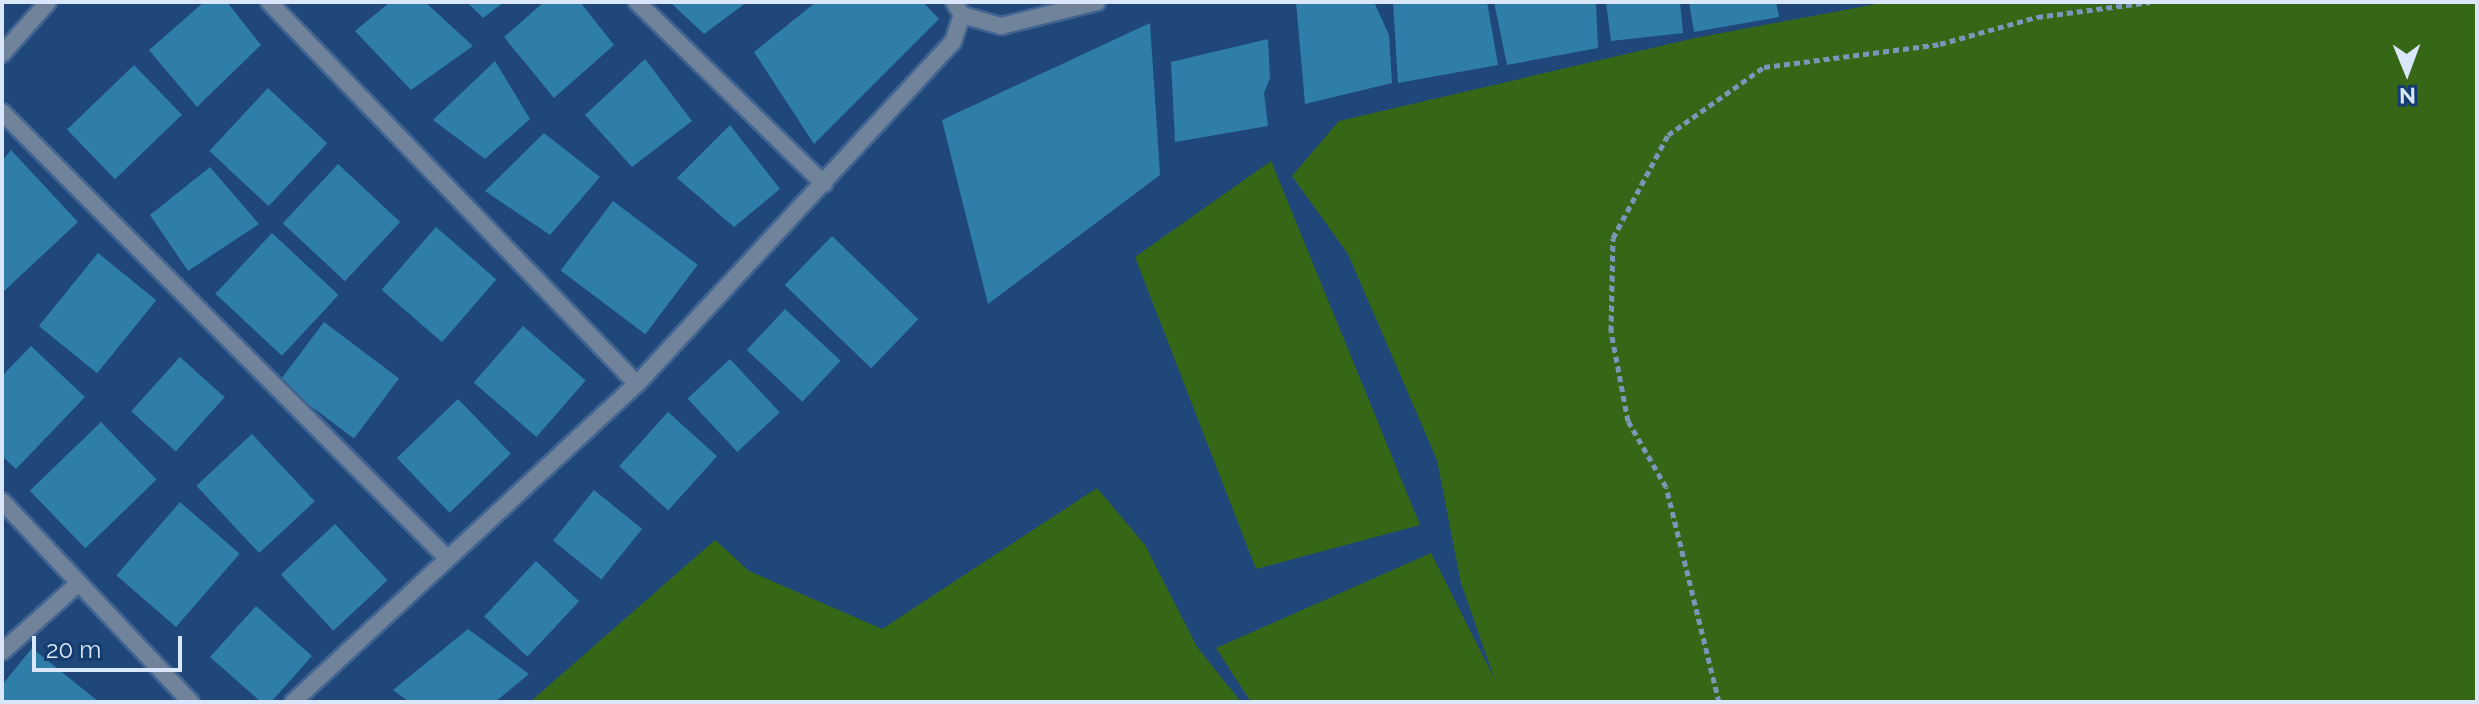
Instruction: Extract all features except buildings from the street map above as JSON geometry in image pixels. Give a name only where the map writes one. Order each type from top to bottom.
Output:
[{"type":"street","points":[[2,54],[48,2]]},
{"type":"street","points":[[269,2],[637,384]]},
{"type":"street","points":[[637,2],[824,184]]},
{"type":"street","points":[[293,702],[445,556],[637,384],[953,42],[958,8],[1001,26],[1097,2]]},
{"type":"street","points":[[2,112],[445,556]]},
{"type":"street","points":[[2,501],[191,702]]},
{"type":"street","points":[[2,652],[79,583]]},
{"type":"path","points":[[1719,702],[1666,487],[1628,421],[1611,331],[1613,238],[1668,135],[1764,67],[1940,44],[2037,17],[2150,2]]},
{"type":"green space","points":[[1887,2],[2477,2],[2477,702],[1251,702],[1216,648],[1431,553],[1495,680],[1461,583],[1437,460],[1348,254],[1292,176],[1339,121],[1695,38]]},
{"type":"green space","points":[[1271,161],[1420,525],[1256,569],[1135,257]]},
{"type":"green space","points":[[1097,488],[1145,545],[1197,647],[1241,702],[530,702],[715,540],[749,571],[882,629]]}]
